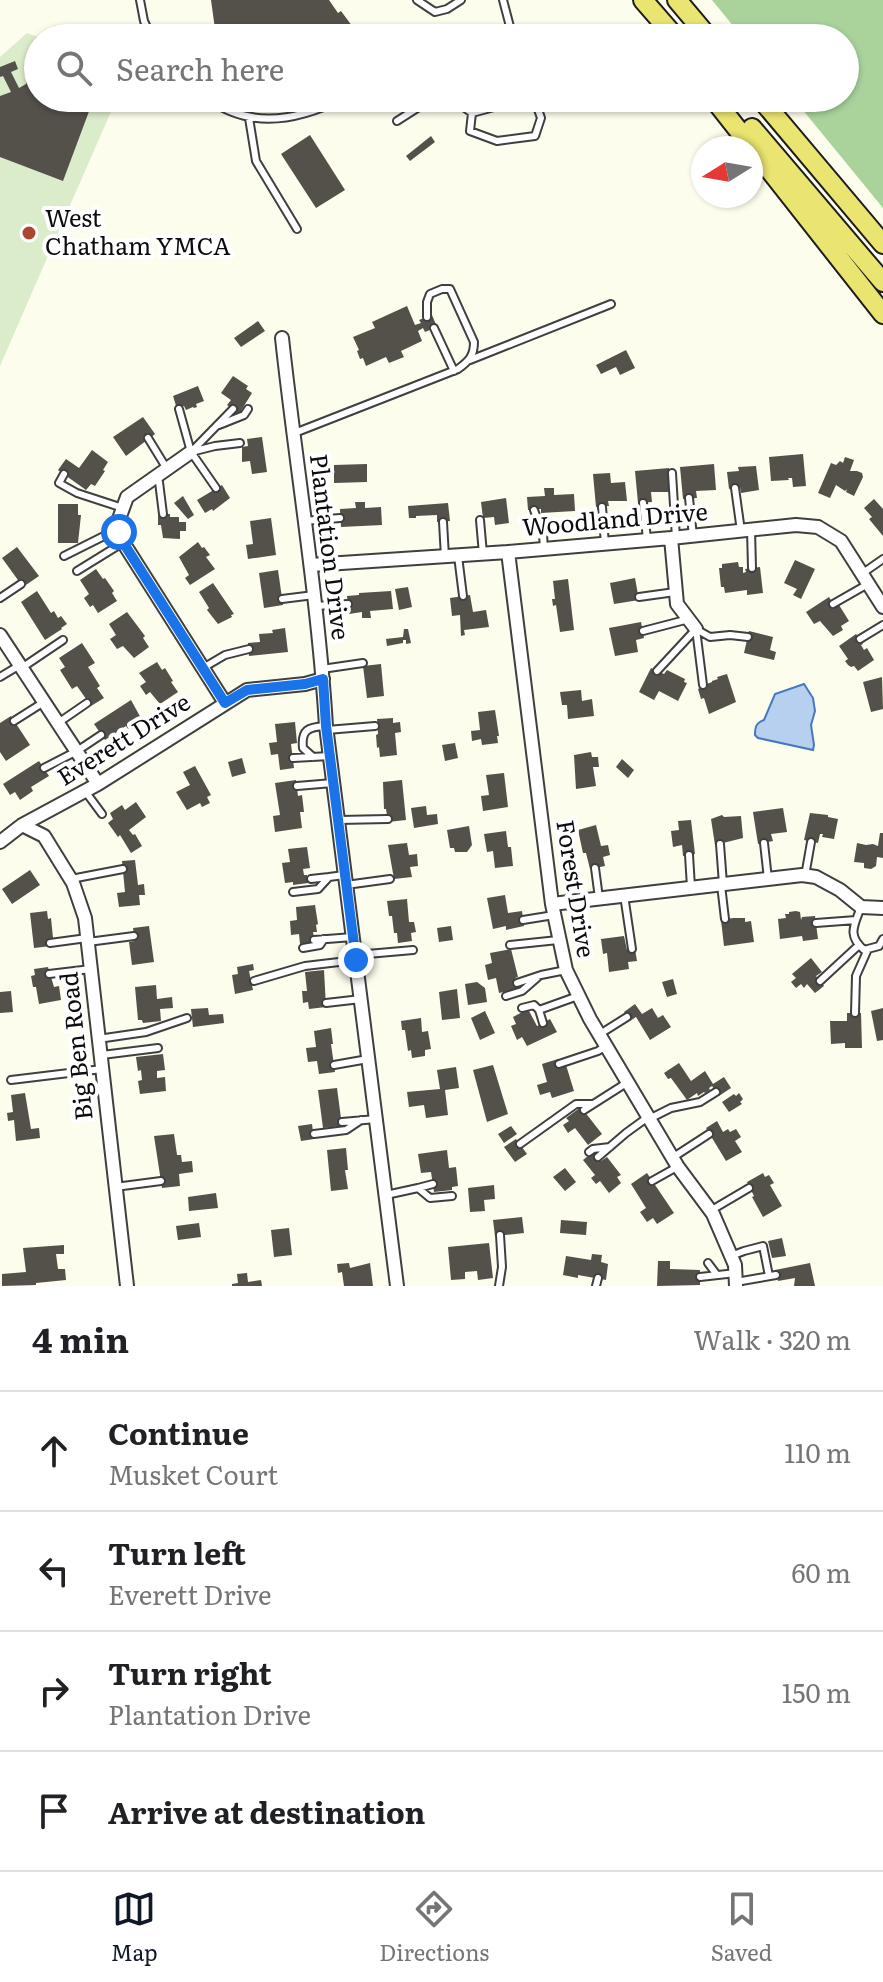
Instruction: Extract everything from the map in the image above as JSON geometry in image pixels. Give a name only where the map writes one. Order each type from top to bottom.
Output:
[{"type":"main road","points":[[641,0],[657,24]]},
{"type":"main road","points":[[641,0],[663,24]]},
{"type":"main road","points":[[677,0],[697,24]]},
{"type":"main road","points":[[724,112],[883,314]]},
{"type":"main road","points":[[738,112],[883,282]]},
{"type":"main road","points":[[772,112],[883,244]]},
{"type":"street","name":"Plantation Drive","points":[[282,338],[311,565],[326,728],[397,1286]]},
{"type":"street","points":[[191,452],[127,497],[119,519],[122,536],[225,703]]},
{"type":"street","name":"Woodland Drive","points":[[311,565],[508,552],[796,525],[818,527],[841,541],[883,607]]},
{"type":"street","points":[[674,538],[677,604],[692,624]]},
{"type":"street","name":"Forest Drive","points":[[508,552],[553,910],[566,970],[578,996],[675,1162],[710,1211],[735,1265],[736,1281]]},
{"type":"street","points":[[0,635],[98,784]]},
{"type":"street","name":"Everett Drive","points":[[0,842],[22,825],[98,784],[247,690],[305,684],[322,674]]},
{"type":"street","name":"Big Ben Road","points":[[22,825],[44,836],[71,879],[85,918],[127,1286]]},
{"type":"street","points":[[553,910],[599,898],[805,876],[816,877],[840,890],[861,907],[883,909]]},
{"type":"lane","points":[[140,0],[145,24]]},
{"type":"lane","points":[[417,0],[435,12],[461,0]]},
{"type":"lane","points":[[503,0],[509,24]]},
{"type":"lane","points":[[230,112],[249,118],[297,116],[314,112]]},
{"type":"lane","points":[[397,121],[411,112]]},
{"type":"lane","points":[[476,112],[472,113],[470,131],[497,141],[535,136],[541,118],[539,112]]},
{"type":"lane","points":[[249,118],[256,161],[297,229]]},
{"type":"lane","points":[[427,317],[430,294],[450,289],[474,342],[470,360]]},
{"type":"lane","points":[[292,434],[456,370],[470,360],[611,304]]},
{"type":"lane","points":[[434,328],[456,370]]},
{"type":"lane","points":[[179,409],[191,452],[216,488]]},
{"type":"lane","points":[[191,452],[233,409]]},
{"type":"lane","points":[[216,427],[244,415],[248,409]]},
{"type":"lane","points":[[148,438],[167,469]]},
{"type":"lane","points":[[191,452],[240,443]]},
{"type":"lane","points":[[672,473],[674,538]]},
{"type":"lane","points":[[64,474],[59,483],[77,493],[123,508]]},
{"type":"lane","points":[[156,477],[163,514]]},
{"type":"lane","points":[[735,488],[752,568]]},
{"type":"lane","points":[[689,498],[693,536]]},
{"type":"lane","points":[[643,503],[648,540]]},
{"type":"lane","points":[[602,507],[605,544]]},
{"type":"lane","points":[[534,510],[543,534],[544,549]]},
{"type":"lane","points":[[304,521],[340,518]]},
{"type":"lane","points":[[480,520],[483,554]]},
{"type":"lane","points":[[443,522],[445,557]]},
{"type":"lane","points":[[64,556],[108,534],[122,536]]},
{"type":"lane","points":[[77,571],[122,536]]},
{"type":"lane","points":[[458,556],[463,596]]},
{"type":"lane","points":[[833,604],[865,579],[883,559]]},
{"type":"lane","points":[[0,598],[21,584]]},
{"type":"lane","points":[[639,597],[676,591]]},
{"type":"lane","points":[[282,599],[348,604]]},
{"type":"lane","points":[[643,631],[692,624],[710,637],[748,637]]},
{"type":"lane","points":[[657,671],[692,624]]},
{"type":"lane","points":[[692,624],[703,685]]},
{"type":"lane","points":[[860,639],[883,625]]},
{"type":"lane","points":[[0,677],[63,640]]},
{"type":"lane","points":[[203,668],[225,655],[249,649]]},
{"type":"lane","points":[[322,674],[363,663]]},
{"type":"lane","points":[[14,721],[44,702]]},
{"type":"lane","points":[[58,723],[87,703]]},
{"type":"lane","points":[[313,757],[303,748],[301,739],[309,729],[375,726]]},
{"type":"lane","points":[[44,768],[101,735]]},
{"type":"lane","points":[[293,758],[330,756]]},
{"type":"lane","points":[[297,786],[333,783]]},
{"type":"lane","points":[[85,791],[102,814]]},
{"type":"lane","points":[[338,820],[388,819]]},
{"type":"lane","points":[[805,876],[811,842]]},
{"type":"lane","points":[[764,843],[768,879]]},
{"type":"lane","points":[[720,844],[725,919]]},
{"type":"lane","points":[[689,855],[691,888]]},
{"type":"lane","points":[[595,868],[599,898]]},
{"type":"lane","points":[[71,879],[123,869]]},
{"type":"lane","points":[[293,892],[318,889],[329,877]]},
{"type":"lane","points":[[311,879],[390,879]]},
{"type":"lane","points":[[624,895],[632,949]]},
{"type":"lane","points":[[861,907],[853,929],[855,942],[864,950],[879,946],[883,940]]},
{"type":"lane","points":[[523,920],[553,910]]},
{"type":"lane","points":[[816,923],[856,920]]},
{"type":"lane","points":[[50,943],[134,936]]},
{"type":"lane","points":[[314,940],[353,937]]},
{"type":"lane","points":[[303,948],[320,945],[324,939]]},
{"type":"lane","points":[[510,945],[558,940]]},
{"type":"lane","points":[[820,981],[859,945]]},
{"type":"lane","points":[[855,1013],[856,976],[868,949]]},
{"type":"lane","points":[[254,981],[305,966],[413,950]]},
{"type":"lane","points":[[49,974],[91,969]]},
{"type":"lane","points":[[517,983],[566,970]]},
{"type":"lane","points":[[506,996],[522,991],[541,975]]},
{"type":"lane","points":[[539,1010],[578,996]]},
{"type":"lane","points":[[326,1003],[361,999]]},
{"type":"lane","points":[[522,1008],[534,1005],[543,1023]]},
{"type":"lane","points":[[559,1064],[598,1051],[603,1040],[627,1017]]},
{"type":"lane","points":[[98,1039],[187,1018]]},
{"type":"lane","points":[[100,1055],[158,1048]]},
{"type":"lane","points":[[334,1065],[368,1059]]},
{"type":"lane","points":[[11,1080],[102,1069]]},
{"type":"lane","points":[[584,1110],[628,1082]]},
{"type":"lane","points":[[598,1157],[649,1118],[671,1108],[700,1102],[716,1092]]},
{"type":"lane","points":[[520,1144],[576,1104],[593,1104]]},
{"type":"lane","points":[[342,1122],[376,1119]]},
{"type":"lane","points":[[314,1134],[346,1130],[361,1120]]},
{"type":"lane","points":[[652,1181],[709,1134]]},
{"type":"lane","points":[[589,1152],[610,1147]]},
{"type":"lane","points":[[115,1187],[161,1181]]},
{"type":"lane","points":[[386,1195],[433,1184]]},
{"type":"lane","points":[[418,1188],[430,1198],[452,1196]]},
{"type":"lane","points":[[710,1211],[749,1188]]},
{"type":"lane","points":[[499,1286],[500,1235]]},
{"type":"lane","points":[[700,1277],[717,1275],[736,1281],[772,1276],[763,1246],[731,1257]]},
{"type":"lane","points":[[708,1263],[717,1275]]},
{"type":"lane","points":[[492,1272],[501,1271]]},
{"type":"green space","points":[[712,0],[883,0],[883,208],[804,112],[859,112],[859,24],[732,24]]},
{"type":"green space","name":"West Chatham YMCA","points":[[24,36],[24,112],[111,112],[0,366],[0,57]]},
{"type":"water","points":[[804,684],[813,698],[815,711],[811,725],[813,750],[758,738],[756,728],[764,720],[775,694]]},
{"type":"building","points":[[211,0],[329,0],[351,24],[214,24]]},
{"type":"building","name":"West Chatham YMCA","points":[[15,61],[18,69],[11,72],[19,88],[24,85],[24,112],[89,112],[63,181],[0,157],[0,96],[11,92],[3,76],[0,77],[0,67]]},
{"type":"building","points":[[310,135],[345,190],[316,208],[281,154]]},
{"type":"building","points":[[431,136],[435,142],[410,161],[406,156]]},
{"type":"building","points":[[407,306],[415,325],[432,315],[437,327],[425,332],[423,328],[418,331],[422,341],[401,351],[404,357],[389,363],[386,357],[366,366],[363,358],[360,359],[353,337],[375,328],[372,322]]},
{"type":"building","points":[[258,321],[265,331],[241,347],[234,338]]},
{"type":"building","points":[[626,350],[635,368],[620,375],[616,367],[601,374],[596,365]]},
{"type":"building","points":[[233,376],[248,386],[246,389],[252,393],[239,414],[227,405],[231,400],[221,393]]},
{"type":"building","points":[[198,386],[204,401],[194,408],[186,410],[184,406],[177,409],[173,396]]},
{"type":"building","points":[[143,417],[155,434],[126,456],[113,437]]},
{"type":"building","points":[[262,437],[267,472],[252,474],[250,461],[242,462],[242,447],[248,446],[247,439]]},
{"type":"building","points":[[92,450],[108,462],[95,486],[91,484],[86,490],[58,470],[66,459],[79,468]]},
{"type":"building","points":[[803,454],[806,486],[793,487],[792,478],[771,481],[769,457]]},
{"type":"building","points":[[845,457],[854,460],[850,471],[862,473],[863,477],[854,496],[836,485],[830,498],[818,493],[831,463],[843,463]]},
{"type":"building","points":[[367,464],[367,482],[334,483],[334,465]]},
{"type":"building","points":[[714,464],[716,490],[696,491],[697,498],[683,499],[680,467]]},
{"type":"building","points":[[756,466],[759,490],[741,493],[740,487],[729,489],[727,472],[739,471],[738,467]]},
{"type":"building","points":[[669,468],[671,492],[651,492],[652,502],[638,503],[635,471]]},
{"type":"building","points":[[610,473],[611,483],[625,482],[627,501],[608,501],[609,506],[596,507],[593,474]]},
{"type":"building","points":[[222,485],[230,498],[213,511],[205,513],[197,500]]},
{"type":"building","points":[[544,488],[554,488],[554,495],[574,494],[575,511],[541,513],[541,509],[528,510],[527,497],[545,496]]},
{"type":"building","points":[[183,496],[194,515],[188,519],[174,503]]},
{"type":"building","points":[[506,498],[509,523],[495,525],[494,517],[483,518],[481,502]]},
{"type":"building","points":[[874,499],[883,509],[883,536],[864,508]]},
{"type":"building","points":[[355,502],[365,502],[365,508],[381,507],[382,525],[341,527],[340,509],[356,508]]},
{"type":"building","points":[[448,503],[450,521],[437,522],[437,515],[409,518],[408,506]]},
{"type":"building","points":[[58,504],[78,504],[78,515],[81,515],[78,543],[58,543]]},
{"type":"building","points":[[158,514],[170,514],[170,517],[179,517],[179,522],[186,522],[186,531],[180,531],[180,539],[163,538]]},
{"type":"building","points":[[271,518],[276,555],[248,559],[246,545],[253,544],[250,521]]},
{"type":"building","points":[[198,542],[210,555],[206,557],[215,569],[190,585],[185,578],[189,575],[179,557]]},
{"type":"building","points":[[17,547],[39,576],[23,587],[2,558]]},
{"type":"building","points":[[795,560],[815,569],[801,599],[793,595],[797,589],[784,583]]},
{"type":"building","points":[[738,562],[739,567],[743,567],[743,573],[745,569],[760,567],[763,593],[747,595],[747,590],[725,593],[724,587],[721,587],[719,568],[722,564]]},
{"type":"building","points":[[96,569],[114,591],[112,593],[117,601],[98,613],[84,598],[89,594],[80,580]]},
{"type":"building","points":[[278,570],[283,605],[264,608],[259,573]]},
{"type":"building","points":[[635,578],[639,600],[614,604],[610,583]]},
{"type":"building","points":[[568,579],[574,630],[560,632],[556,605],[553,606],[552,599],[555,599],[553,581]]},
{"type":"building","points":[[213,583],[234,614],[218,624],[199,592]]},
{"type":"building","points":[[408,587],[412,607],[399,610],[395,589]]},
{"type":"building","points":[[37,591],[51,613],[54,611],[67,624],[45,640],[21,602]]},
{"type":"building","points":[[391,591],[393,609],[370,611],[371,618],[362,618],[362,612],[349,614],[347,596]]},
{"type":"building","points":[[470,595],[473,612],[486,610],[489,627],[464,630],[465,635],[461,636],[460,615],[452,616],[450,598]]},
{"type":"building","points":[[829,597],[835,607],[839,605],[849,621],[841,626],[843,630],[833,636],[820,621],[814,624],[806,612]]},
{"type":"building","points":[[127,612],[145,636],[143,638],[149,647],[134,658],[123,646],[117,649],[110,639],[116,635],[109,624]]},
{"type":"building","points":[[641,622],[644,638],[636,640],[638,652],[615,656],[609,628]]},
{"type":"building","points":[[285,628],[288,652],[249,656],[248,643],[260,642],[259,634]]},
{"type":"building","points":[[404,629],[408,629],[411,643],[406,644],[403,640],[403,643],[387,646],[386,639],[403,637]]},
{"type":"building","points":[[749,631],[773,637],[770,650],[776,652],[774,660],[744,653]]},
{"type":"building","points":[[856,634],[864,650],[867,648],[874,660],[858,671],[848,665],[845,661],[848,659],[839,646]]},
{"type":"building","points":[[82,643],[95,663],[88,667],[104,698],[91,706],[77,686],[72,689],[60,670],[65,667],[59,658]]},
{"type":"building","points":[[157,662],[162,670],[165,668],[178,692],[160,704],[150,692],[146,695],[140,686],[146,682],[139,673]]},
{"type":"building","points":[[381,664],[384,696],[367,698],[363,666]]},
{"type":"building","points":[[651,668],[664,674],[667,670],[685,679],[687,683],[678,701],[659,691],[654,700],[639,692]]},
{"type":"building","points":[[727,674],[736,702],[709,714],[698,689]]},
{"type":"building","points":[[882,677],[883,709],[871,712],[863,682]]},
{"type":"building","points":[[581,690],[582,701],[592,699],[594,716],[568,719],[567,705],[562,705],[560,692]]},
{"type":"building","points":[[131,700],[142,720],[105,740],[94,724]]},
{"type":"building","points":[[495,710],[498,743],[482,745],[481,739],[472,741],[471,731],[480,730],[478,712]]},
{"type":"building","points":[[11,716],[30,745],[6,761],[0,752],[0,723]]},
{"type":"building","points":[[393,718],[393,723],[400,722],[401,732],[395,733],[397,755],[380,757],[377,719]]},
{"type":"building","points":[[295,722],[297,743],[291,744],[294,768],[280,770],[278,754],[271,755],[269,743],[277,742],[275,724]]},
{"type":"building","points":[[455,743],[458,758],[445,761],[442,745]]},
{"type":"building","points":[[591,752],[592,757],[598,757],[599,767],[593,767],[596,786],[576,789],[574,755]]},
{"type":"building","points":[[242,758],[246,773],[232,777],[228,762]]},
{"type":"building","points":[[622,759],[634,770],[628,778],[616,767]]},
{"type":"building","points":[[39,761],[49,776],[31,787],[33,791],[20,800],[15,792],[10,795],[3,784]]},
{"type":"building","points":[[195,766],[211,795],[207,797],[210,803],[202,807],[200,803],[187,810],[176,792],[190,785],[183,772]]},
{"type":"building","points":[[504,773],[508,807],[483,811],[481,796],[489,795],[486,775]]},
{"type":"building","points":[[296,780],[298,796],[302,795],[302,828],[275,832],[273,816],[280,815],[275,783]]},
{"type":"building","points":[[402,780],[406,820],[388,822],[383,782]]},
{"type":"building","points":[[136,802],[146,817],[129,830],[142,846],[131,853],[108,823],[113,819],[110,813],[122,805],[125,810]]},
{"type":"building","points":[[426,806],[427,815],[437,814],[438,824],[414,828],[411,808]]},
{"type":"building","points":[[783,808],[787,832],[771,834],[773,841],[758,844],[753,812]]},
{"type":"building","points":[[810,813],[838,819],[834,839],[820,834],[818,843],[804,840]]},
{"type":"building","points":[[722,815],[741,816],[743,838],[715,845],[711,819]]},
{"type":"building","points":[[691,820],[695,854],[683,856],[682,845],[673,847],[671,831],[679,830],[678,821]]},
{"type":"building","points":[[596,825],[601,846],[608,845],[610,855],[603,857],[605,866],[590,869],[578,830]]},
{"type":"building","points":[[469,826],[472,845],[467,852],[455,852],[454,848],[450,848],[447,830]]},
{"type":"building","points":[[506,831],[513,866],[495,868],[493,851],[487,852],[484,834]]},
{"type":"building","points":[[880,833],[883,833],[883,858],[877,857],[876,866],[864,868],[864,863],[854,862],[857,843],[878,846]]},
{"type":"building","points":[[407,843],[409,855],[417,854],[418,866],[410,867],[412,877],[394,879],[388,845]]},
{"type":"building","points":[[307,847],[310,868],[303,869],[308,883],[285,883],[282,863],[290,862],[288,849]]},
{"type":"building","points":[[135,860],[138,885],[144,884],[145,895],[139,895],[140,905],[119,907],[117,893],[125,892],[122,861]]},
{"type":"building","points":[[30,870],[40,885],[12,904],[2,889]]},
{"type":"building","points":[[505,895],[508,913],[522,911],[524,926],[493,929],[487,898]]},
{"type":"building","points":[[407,899],[409,922],[414,922],[416,932],[411,933],[412,941],[398,943],[387,901]]},
{"type":"building","points":[[315,905],[318,924],[317,932],[313,932],[315,942],[300,944],[299,934],[291,935],[290,921],[297,920],[296,907]]},
{"type":"building","points":[[47,911],[48,919],[51,918],[51,946],[34,948],[30,913]]},
{"type":"building","points":[[800,912],[801,920],[802,917],[815,916],[818,939],[803,941],[802,936],[780,939],[778,919]]},
{"type":"building","points":[[721,920],[751,921],[754,942],[724,946]]},
{"type":"building","points":[[149,926],[154,962],[132,965],[129,942],[135,941],[133,928]]},
{"type":"building","points":[[451,926],[453,940],[439,942],[437,928]]},
{"type":"building","points":[[624,936],[627,950],[635,949],[637,961],[628,962],[629,969],[609,972],[607,953],[603,954],[601,939]]},
{"type":"building","points":[[511,949],[518,989],[499,993],[496,978],[488,980],[485,965],[492,963],[490,953]]},
{"type":"building","points":[[811,958],[822,972],[816,976],[824,986],[815,993],[807,984],[804,988],[801,984],[796,988],[791,982],[796,978],[792,974]]},
{"type":"building","points":[[253,964],[254,970],[249,971],[253,990],[235,994],[232,975],[238,974],[237,967]]},
{"type":"building","points":[[48,967],[54,987],[59,986],[61,1000],[39,1004],[31,976],[35,975],[34,969]]},
{"type":"building","points":[[324,970],[326,1007],[309,1009],[308,1002],[303,1003],[302,991],[307,991],[305,972]]},
{"type":"building","points":[[673,979],[677,994],[667,997],[662,982]]},
{"type":"building","points":[[477,982],[485,988],[487,1002],[468,1005],[465,984]]},
{"type":"building","points":[[156,985],[157,999],[172,997],[173,1008],[160,1009],[161,1021],[143,1023],[138,1020],[135,987]]},
{"type":"building","points":[[457,989],[460,1018],[442,1020],[439,992]]},
{"type":"building","points":[[11,991],[13,1012],[0,1013],[0,992]]},
{"type":"building","points":[[635,1004],[642,1014],[652,1008],[658,1018],[663,1015],[671,1027],[650,1040],[636,1017],[630,1021],[624,1012]]},
{"type":"building","points":[[208,1008],[209,1015],[223,1014],[224,1023],[193,1027],[191,1009]]},
{"type":"building","points":[[883,1008],[883,1040],[877,1041],[871,1011]]},
{"type":"building","points":[[528,1009],[537,1026],[550,1019],[557,1032],[527,1046],[522,1037],[517,1040],[511,1026],[516,1024],[513,1017]]},
{"type":"building","points":[[485,1011],[495,1033],[480,1040],[471,1018]]},
{"type":"building","points":[[847,1013],[861,1013],[862,1048],[845,1048],[845,1043],[831,1044],[830,1021],[847,1021]]},
{"type":"building","points":[[421,1018],[422,1032],[428,1031],[431,1049],[425,1050],[425,1056],[412,1058],[401,1021]]},
{"type":"building","points":[[331,1028],[335,1072],[319,1074],[317,1061],[308,1062],[306,1048],[316,1047],[314,1031]]},
{"type":"building","points":[[163,1054],[165,1070],[157,1071],[157,1078],[165,1077],[166,1091],[140,1094],[138,1081],[142,1080],[141,1070],[138,1071],[136,1057]]},
{"type":"building","points":[[558,1059],[560,1066],[566,1065],[574,1091],[552,1098],[550,1092],[540,1095],[537,1085],[547,1082],[542,1064]]},
{"type":"building","points":[[679,1063],[691,1081],[705,1071],[713,1084],[724,1077],[731,1088],[719,1096],[712,1086],[705,1093],[698,1096],[697,1093],[687,1100],[664,1073]]},
{"type":"building","points":[[493,1065],[508,1114],[487,1122],[473,1070]]},
{"type":"building","points":[[456,1067],[459,1088],[445,1090],[448,1115],[426,1118],[424,1105],[409,1107],[407,1092],[440,1089],[437,1070]]},
{"type":"building","points":[[337,1088],[342,1126],[323,1128],[318,1090]]},
{"type":"building","points":[[25,1093],[31,1129],[39,1128],[40,1138],[16,1141],[14,1120],[8,1121],[7,1113],[13,1112],[11,1095]]},
{"type":"building","points":[[739,1093],[742,1104],[729,1112],[722,1102]]},
{"type":"building","points":[[581,1107],[602,1134],[588,1145],[575,1128],[568,1133],[563,1125],[569,1121],[566,1118]]},
{"type":"building","points":[[717,1121],[723,1132],[736,1129],[741,1137],[735,1141],[742,1152],[726,1161],[706,1128]]},
{"type":"building","points":[[312,1124],[314,1139],[301,1141],[298,1126]]},
{"type":"building","points":[[511,1126],[517,1134],[504,1143],[498,1134]]},
{"type":"building","points":[[174,1134],[177,1155],[181,1155],[182,1162],[192,1161],[193,1172],[179,1174],[180,1186],[162,1188],[154,1136]]},
{"type":"building","points":[[516,1139],[527,1154],[515,1162],[504,1147]]},
{"type":"building","points":[[346,1148],[348,1189],[331,1191],[327,1150]]},
{"type":"building","points":[[447,1150],[449,1168],[456,1167],[458,1186],[452,1187],[452,1190],[434,1192],[431,1172],[421,1173],[418,1154]]},
{"type":"building","points":[[593,1152],[601,1161],[607,1157],[621,1175],[617,1177],[621,1183],[609,1193],[600,1181],[596,1184],[591,1178],[595,1175],[583,1160]]},
{"type":"building","points":[[565,1168],[576,1182],[565,1191],[553,1177]]},
{"type":"building","points":[[647,1173],[674,1213],[657,1224],[653,1218],[647,1222],[640,1212],[646,1208],[631,1184]]},
{"type":"building","points":[[763,1173],[765,1177],[769,1175],[774,1183],[770,1185],[782,1206],[763,1217],[747,1182]]},
{"type":"building","points":[[494,1185],[495,1199],[484,1200],[485,1211],[470,1212],[468,1188]]},
{"type":"building","points":[[216,1193],[218,1208],[189,1211],[188,1197]]},
{"type":"building","points":[[522,1217],[524,1233],[495,1236],[493,1220]]},
{"type":"building","points":[[561,1220],[587,1222],[586,1235],[560,1233]]},
{"type":"building","points":[[199,1223],[201,1237],[178,1240],[176,1226]]},
{"type":"building","points":[[289,1228],[292,1255],[274,1257],[271,1230]]},
{"type":"building","points":[[782,1238],[786,1256],[772,1258],[768,1241]]},
{"type":"building","points":[[489,1243],[493,1278],[478,1280],[477,1271],[465,1272],[465,1279],[451,1280],[448,1247]]},
{"type":"building","points":[[64,1245],[64,1254],[56,1254],[58,1269],[65,1269],[66,1280],[2,1286],[2,1274],[26,1272],[23,1248]]},
{"type":"building","points":[[592,1254],[602,1255],[601,1262],[608,1264],[606,1280],[563,1275],[566,1256],[591,1260]]},
{"type":"building","points":[[658,1261],[670,1261],[670,1269],[700,1270],[700,1285],[657,1286]]},
{"type":"building","points":[[349,1263],[350,1268],[370,1263],[373,1286],[344,1286],[337,1264]]},
{"type":"building","points":[[810,1263],[815,1286],[794,1286],[795,1278],[778,1281],[775,1270]]},
{"type":"building","points":[[247,1273],[248,1282],[261,1280],[262,1286],[232,1286],[238,1283],[237,1274]]},
{"type":"place","name":"West Chatham YMCA","points":[[29,233]]},
{"type":"route","points":[[119,532],[225,703],[247,690],[323,679],[326,726],[356,960]]}]
